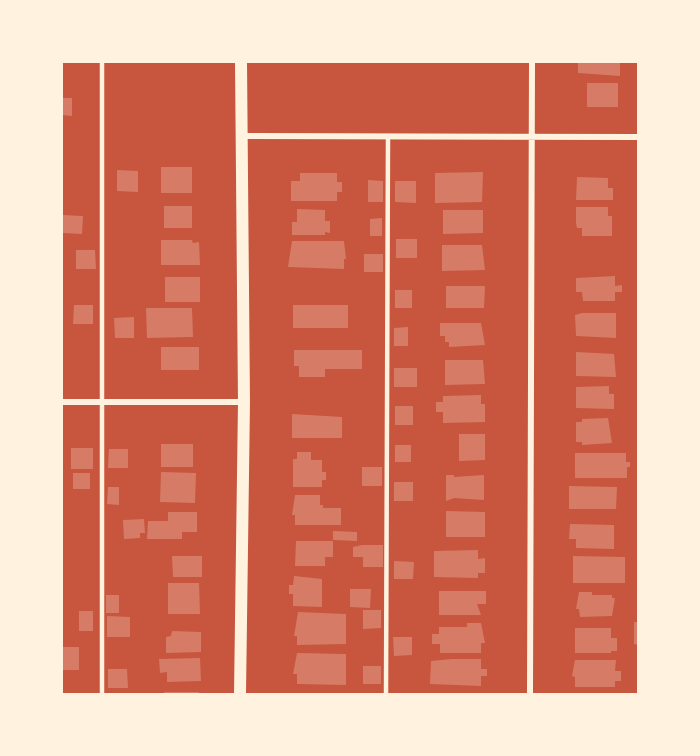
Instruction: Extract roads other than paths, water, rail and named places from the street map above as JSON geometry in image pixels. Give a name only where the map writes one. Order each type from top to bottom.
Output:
[{"type":"main road","points":[[240,694],[244,402],[241,62]]},
{"type":"street","points":[[530,694],[532,62]]},
{"type":"street","points":[[242,136],[639,137]]},
{"type":"street","points":[[62,402],[244,402]]},
{"type":"lane","points":[[102,62],[102,694]]},
{"type":"lane","points":[[386,694],[387,136]]}]
